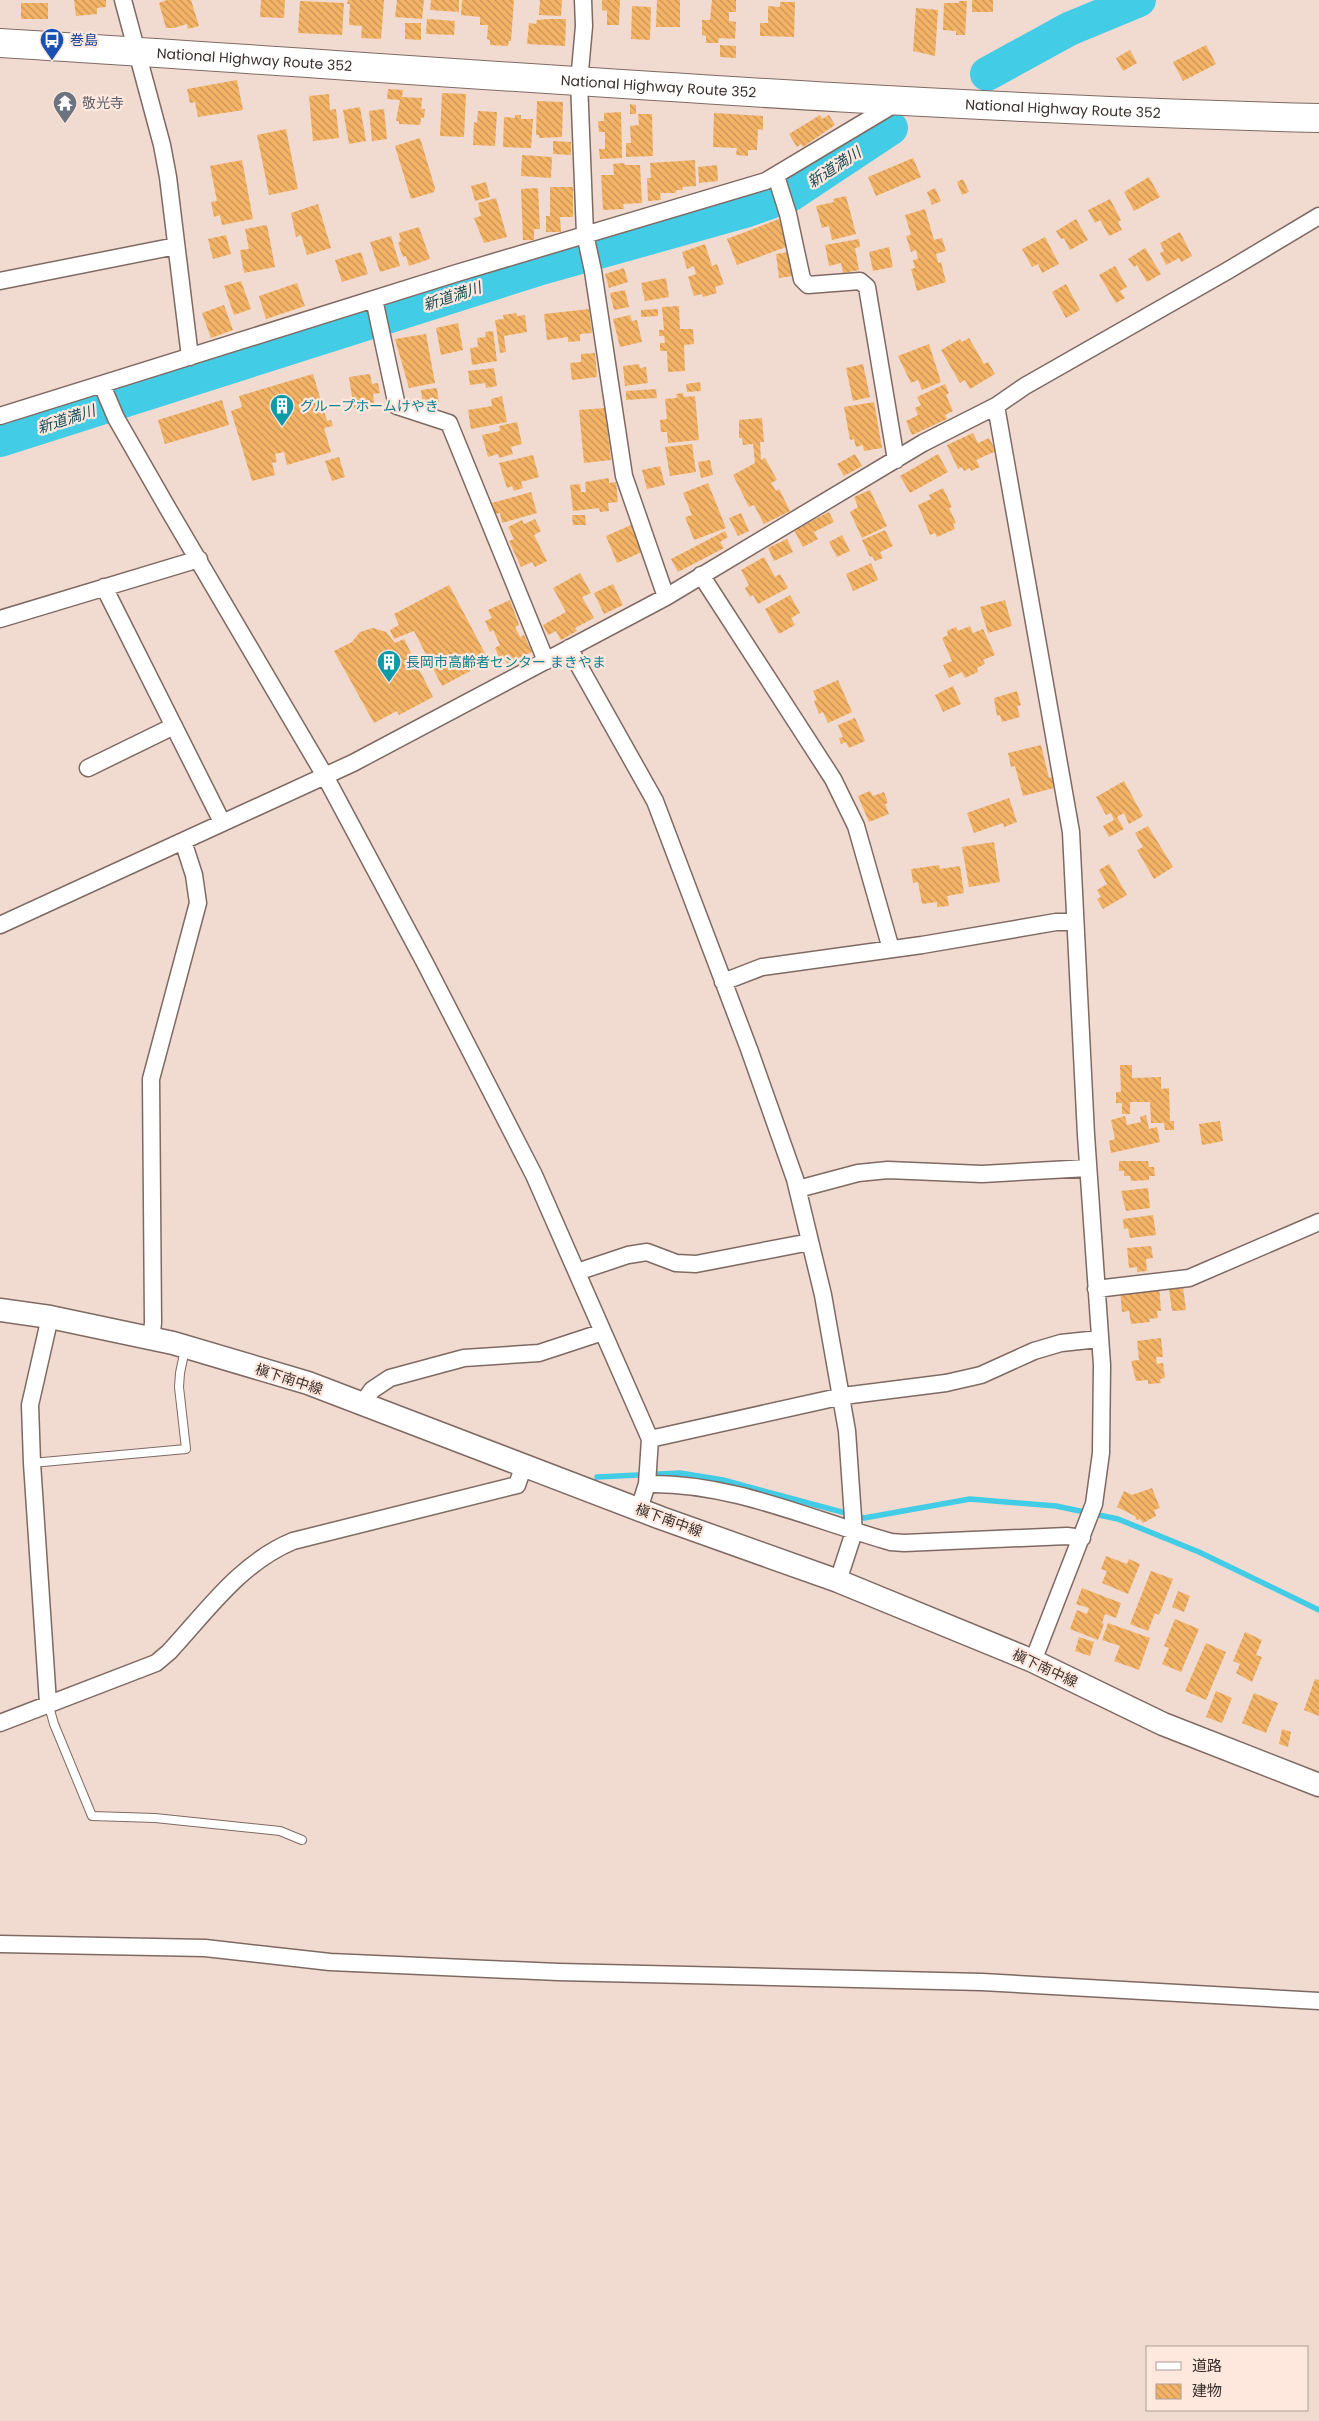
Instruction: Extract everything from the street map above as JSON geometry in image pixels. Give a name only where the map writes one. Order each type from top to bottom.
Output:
[{"type":"highway","name":"National Highway Route 352","points":[[0,43],[579,82],[1103,111],[1319,118]]},
{"type":"main road","name":"槇下南中線","points":[[0,1310],[50,1317],[186,1347],[308,1383],[639,1509],[838,1581],[1034,1660],[1163,1724],[1319,1785]]},
{"type":"street","points":[[123,0],[168,177],[190,357]]},
{"type":"street","points":[[584,0],[584,26],[579,82],[586,239],[593,271],[624,476],[666,597]]},
{"type":"street","points":[[0,416],[103,389],[190,357],[375,305],[766,181],[902,100]]},
{"type":"street","points":[[776,176],[788,214],[802,279],[808,285],[860,281],[867,287],[896,460]]},
{"type":"street","points":[[0,925],[325,776],[666,597],[896,460],[996,406],[1025,386],[1227,271],[1319,216]]},
{"type":"street","points":[[0,281],[176,246]]},
{"type":"street","points":[[375,305],[397,406],[449,423],[546,661]]},
{"type":"street","points":[[103,389],[116,418],[325,776],[393,902],[534,1175],[650,1439],[647,1484],[639,1509]]},
{"type":"street","points":[[996,406],[1071,832],[1088,1168],[1102,1365],[1102,1453],[1094,1504],[1034,1660]]},
{"type":"street","points":[[0,620],[198,559]]},
{"type":"street","points":[[701,575],[833,779],[856,826],[891,949]]},
{"type":"street","points":[[104,587],[222,822]]},
{"type":"street","points":[[569,648],[655,801],[749,1049],[798,1189],[823,1295],[843,1396],[853,1500],[854,1532],[838,1581]]},
{"type":"street","points":[[88,768],[174,726]]},
{"type":"street","points":[[151,1339],[153,1323],[151,1079],[198,903],[194,875],[183,841]]},
{"type":"street","points":[[723,982],[762,967],[891,949],[1056,922],[1075,922]]},
{"type":"street","points":[[798,1189],[858,1173],[888,1170],[982,1174],[1088,1168]]},
{"type":"street","points":[[1096,1289],[1190,1278],[1319,1222]]},
{"type":"street","points":[[577,1272],[646,1252],[676,1263],[696,1264],[810,1242]]},
{"type":"street","points":[[48,1703],[30,1405],[50,1317]]},
{"type":"street","points":[[362,1404],[372,1390],[390,1378],[464,1358],[539,1353],[603,1332]]},
{"type":"street","points":[[650,1439],[843,1396],[946,1383],[981,1375],[1034,1350],[1061,1343],[1099,1339]]},
{"type":"street","points":[[0,1723],[156,1663],[169,1652],[250,1565],[272,1550],[293,1541],[517,1485],[524,1465]]},
{"type":"street","points":[[647,1484],[668,1484],[739,1495],[854,1532],[904,1543],[1067,1536],[1082,1538]]},
{"type":"street","points":[[0,1944],[205,1948],[330,1962],[558,1972],[982,1982],[1319,2001]]},
{"type":"lane","points":[[32,1462],[186,1449],[179,1387],[186,1347]]},
{"type":"lane","points":[[48,1703],[54,1724],[92,1816],[155,1818],[280,1831],[302,1840]]},
{"type":"building","points":[[74,0],[106,0],[106,7],[97,8],[97,14],[76,16]]},
{"type":"building","points":[[167,0],[191,0],[199,26],[188,29],[187,24],[166,28],[159,3]]},
{"type":"building","points":[[261,0],[285,0],[284,18],[260,17]]},
{"type":"building","points":[[348,0],[384,0],[381,39],[361,38],[362,26],[349,25],[350,4],[347,4]]},
{"type":"building","points":[[397,0],[424,0],[422,19],[395,17]]},
{"type":"building","points":[[431,0],[459,0],[459,12],[430,10]]},
{"type":"building","points":[[462,0],[514,0],[511,41],[509,41],[508,46],[490,45],[490,40],[487,39],[488,25],[480,25],[480,17],[461,15]]},
{"type":"building","points":[[540,0],[562,0],[561,16],[539,15]]},
{"type":"building","points":[[602,0],[620,0],[619,25],[607,25],[607,11],[602,10]]},
{"type":"building","points":[[657,0],[680,0],[680,27],[656,27]]},
{"type":"building","points":[[712,0],[736,0],[736,12],[729,12],[729,21],[736,22],[735,39],[719,38],[718,43],[706,43],[706,36],[702,35],[702,20],[710,20]]},
{"type":"building","points":[[972,0],[993,0],[993,12],[972,12]]},
{"type":"building","points":[[300,1],[344,3],[342,35],[298,33]]},
{"type":"building","points":[[959,1],[967,1],[965,35],[956,35],[956,31],[943,30],[944,3],[959,3]]},
{"type":"building","points":[[780,2],[795,2],[794,37],[760,36],[760,23],[768,23],[768,6],[780,7]]},
{"type":"building","points":[[21,3],[48,3],[48,19],[21,19]]},
{"type":"building","points":[[632,6],[651,7],[650,40],[631,39]]},
{"type":"building","points":[[916,8],[938,10],[935,56],[913,51]]},
{"type":"building","points":[[427,19],[455,21],[454,35],[426,34]]},
{"type":"building","points":[[566,19],[565,46],[527,44],[529,23],[536,24],[537,20]]},
{"type":"building","points":[[405,23],[421,23],[421,40],[405,39]]},
{"type":"building","points":[[720,45],[736,46],[736,58],[720,57]]},
{"type":"building","points":[[1206,45],[1216,64],[1183,81],[1173,62]]},
{"type":"building","points":[[1130,50],[1137,63],[1123,71],[1116,58]]},
{"type":"building","points":[[237,80],[243,110],[198,117],[195,102],[190,103],[187,89]]},
{"type":"building","points":[[388,89],[403,90],[402,97],[422,98],[421,109],[425,109],[424,118],[421,118],[420,125],[399,124],[399,121],[396,121],[400,100],[387,99]]},
{"type":"building","points":[[442,93],[466,94],[464,137],[440,136]]},
{"type":"building","points":[[329,94],[330,110],[336,109],[339,138],[313,141],[309,96]]},
{"type":"building","points":[[537,101],[563,102],[562,137],[539,138],[539,135],[536,135]]},
{"type":"building","points":[[630,104],[636,105],[636,114],[630,114]]},
{"type":"building","points":[[360,107],[366,141],[349,144],[343,110]]},
{"type":"building","points":[[384,109],[387,139],[372,141],[369,111]]},
{"type":"building","points":[[478,111],[497,112],[495,146],[473,145],[474,122],[477,123]]},
{"type":"building","points":[[621,112],[622,158],[600,159],[599,149],[605,149],[605,132],[599,132],[598,121],[604,121],[604,113]]},
{"type":"building","points":[[714,113],[763,116],[763,130],[758,129],[757,150],[748,150],[748,156],[736,155],[737,148],[713,147]]},
{"type":"building","points":[[638,114],[652,114],[653,156],[626,157],[626,143],[631,143],[630,126],[639,125]]},
{"type":"building","points":[[515,115],[521,115],[521,119],[533,119],[531,148],[503,147],[504,117],[515,118]]},
{"type":"building","points":[[820,115],[822,119],[829,115],[835,125],[803,147],[801,144],[797,147],[789,134]]},
{"type":"building","points":[[286,129],[298,189],[269,195],[257,135]]},
{"type":"building","points":[[420,138],[435,188],[434,192],[411,199],[395,146]]},
{"type":"building","points":[[553,141],[571,142],[571,155],[553,154]]},
{"type":"building","points":[[522,155],[552,157],[551,178],[521,176]]},
{"type":"building","points":[[913,158],[921,177],[876,196],[868,177]]},
{"type":"building","points":[[242,160],[253,219],[222,225],[220,215],[214,217],[211,202],[217,201],[210,166]]},
{"type":"building","points":[[695,160],[696,186],[682,187],[683,190],[676,190],[676,193],[660,193],[661,200],[648,201],[647,178],[651,178],[650,163]]},
{"type":"building","points":[[624,163],[625,165],[640,165],[642,203],[623,204],[624,209],[603,210],[601,175],[614,175],[613,164]]},
{"type":"building","points":[[717,165],[718,181],[699,183],[698,167]]},
{"type":"building","points":[[1149,177],[1160,197],[1134,211],[1124,192]]},
{"type":"building","points":[[963,179],[969,192],[962,195],[957,182]]},
{"type":"building","points":[[486,182],[490,197],[475,201],[471,186]]},
{"type":"building","points":[[550,187],[573,187],[573,217],[560,217],[561,232],[546,232],[546,216],[550,216]]},
{"type":"building","points":[[538,188],[540,229],[534,229],[534,240],[523,240],[521,189]]},
{"type":"building","points":[[935,188],[941,201],[932,205],[927,192]]},
{"type":"building","points":[[846,196],[856,234],[832,240],[829,226],[822,228],[816,206],[834,202],[833,199]]},
{"type":"building","points":[[496,198],[507,237],[484,243],[474,218],[481,216],[478,203]]},
{"type":"building","points":[[1110,199],[1121,220],[1118,222],[1122,230],[1109,236],[1100,220],[1095,223],[1088,210]]},
{"type":"building","points":[[318,204],[331,248],[307,255],[301,235],[296,237],[291,213]]},
{"type":"building","points":[[925,209],[934,240],[942,238],[946,251],[936,254],[938,263],[941,262],[946,282],[917,291],[911,269],[915,268],[913,260],[918,259],[916,250],[911,252],[906,236],[911,235],[905,215]]},
{"type":"building","points":[[779,219],[789,246],[737,265],[727,239]]},
{"type":"building","points":[[1076,219],[1088,240],[1070,250],[1064,238],[1061,239],[1056,231]]},
{"type":"building","points":[[267,225],[275,267],[244,273],[240,250],[249,249],[245,229]]},
{"type":"building","points":[[419,227],[430,259],[409,266],[406,256],[403,257],[398,243],[401,241],[399,233]]},
{"type":"building","points":[[1180,232],[1192,256],[1181,262],[1179,258],[1166,265],[1160,253],[1164,251],[1160,243]]},
{"type":"building","points":[[226,235],[231,254],[213,259],[208,239]]},
{"type":"building","points":[[391,236],[400,266],[380,272],[370,242]]},
{"type":"building","points":[[1045,237],[1059,264],[1042,273],[1038,264],[1032,267],[1022,249]]},
{"type":"building","points":[[859,239],[860,247],[855,248],[859,270],[843,273],[841,263],[829,266],[825,245]]},
{"type":"building","points":[[705,244],[712,266],[717,264],[724,284],[715,287],[717,293],[703,297],[702,294],[694,296],[688,277],[696,274],[694,266],[687,269],[682,252]]},
{"type":"building","points":[[889,247],[893,267],[873,271],[869,252]]},
{"type":"building","points":[[1145,248],[1161,274],[1147,282],[1137,265],[1134,267],[1128,259]]},
{"type":"building","points":[[361,252],[368,274],[342,282],[335,260]]},
{"type":"building","points":[[789,252],[793,276],[779,278],[776,254]]},
{"type":"building","points":[[1115,266],[1127,287],[1120,291],[1125,298],[1116,303],[1099,275]]},
{"type":"building","points":[[624,268],[628,282],[609,288],[605,274]]},
{"type":"building","points":[[666,278],[669,297],[645,301],[641,283]]},
{"type":"building","points":[[241,281],[251,309],[234,315],[224,286]]},
{"type":"building","points":[[297,283],[305,306],[266,319],[259,296]]},
{"type":"building","points":[[1066,284],[1080,310],[1066,318],[1052,292]]},
{"type":"building","points":[[625,290],[629,307],[614,310],[610,293]]},
{"type":"building","points":[[224,305],[233,330],[211,338],[202,313]]},
{"type":"building","points":[[679,306],[680,329],[693,329],[694,344],[684,345],[685,371],[668,372],[667,351],[660,351],[660,343],[665,343],[664,336],[659,336],[659,330],[664,330],[662,307]]},
{"type":"building","points":[[589,309],[592,333],[580,334],[580,341],[568,342],[568,337],[547,340],[544,314]]},
{"type":"building","points":[[658,309],[658,316],[641,317],[641,310]]},
{"type":"building","points":[[516,313],[517,316],[525,315],[527,332],[504,336],[506,352],[500,353],[495,320],[504,319],[503,315]]},
{"type":"building","points":[[630,315],[632,321],[637,320],[642,342],[620,347],[613,319]]},
{"type":"building","points":[[458,323],[463,350],[441,355],[436,328]]},
{"type":"building","points":[[493,331],[497,361],[472,365],[470,348],[478,347],[477,338],[486,337],[485,332]]},
{"type":"building","points":[[426,334],[435,383],[409,388],[395,339]]},
{"type":"building","points":[[969,338],[984,364],[988,362],[995,374],[970,389],[965,380],[960,383],[941,350],[960,339],[962,342]]},
{"type":"building","points":[[929,344],[941,382],[922,390],[918,380],[911,383],[898,356]]},
{"type":"building","points":[[595,353],[597,377],[572,380],[570,363],[581,362],[581,354]]},
{"type":"building","points":[[639,364],[640,368],[646,367],[648,383],[625,386],[623,366]]},
{"type":"building","points":[[863,364],[870,397],[853,401],[846,368]]},
{"type":"building","points":[[494,368],[497,386],[486,388],[485,383],[470,385],[468,371]]},
{"type":"building","name":"グループホームけやき","points":[[313,374],[327,421],[331,420],[333,426],[324,428],[331,452],[287,465],[284,452],[275,454],[277,462],[272,463],[275,475],[252,481],[231,411],[242,407],[239,396]]},
{"type":"building","points":[[370,374],[372,384],[378,383],[380,393],[373,394],[375,407],[354,410],[349,377]]},
{"type":"building","points":[[700,382],[701,391],[687,392],[686,384]]},
{"type":"building","points":[[945,384],[949,393],[946,395],[953,411],[945,415],[947,419],[912,435],[906,421],[918,415],[915,408],[921,405],[917,397]]},
{"type":"building","points":[[437,388],[439,405],[426,407],[425,399],[422,399],[421,390]]},
{"type":"building","points":[[656,389],[657,398],[626,400],[626,391]]},
{"type":"building","points":[[683,393],[684,397],[695,396],[699,440],[668,443],[667,432],[661,432],[660,420],[667,419],[665,399],[677,398],[676,394]]},
{"type":"building","points":[[502,396],[507,422],[471,429],[468,410],[492,406],[491,399]]},
{"type":"building","points":[[222,400],[229,425],[165,444],[158,420]]},
{"type":"building","points":[[874,402],[882,448],[864,451],[863,445],[856,447],[854,439],[850,440],[844,407]]},
{"type":"building","points":[[605,408],[611,460],[584,463],[579,410]]},
{"type":"building","points":[[762,418],[764,442],[760,442],[761,460],[765,458],[777,480],[771,483],[776,491],[779,489],[790,511],[764,524],[754,505],[749,507],[733,475],[755,463],[753,444],[743,445],[742,438],[739,438],[739,420]]},
{"type":"building","points":[[517,422],[522,444],[511,447],[513,454],[499,458],[498,454],[488,457],[482,435],[500,431],[499,426]]},
{"type":"building","points":[[973,433],[978,443],[989,438],[996,451],[976,460],[980,467],[971,471],[970,468],[964,471],[962,467],[958,469],[947,445]]},
{"type":"building","points":[[692,444],[696,472],[670,476],[665,447]]},
{"type":"building","points":[[855,454],[862,466],[844,476],[837,464]]},
{"type":"building","points":[[938,454],[948,472],[910,493],[900,476]]},
{"type":"building","points":[[533,455],[539,477],[521,482],[523,488],[514,491],[512,486],[507,488],[499,463]]},
{"type":"building","points":[[339,457],[345,477],[332,481],[325,461]]},
{"type":"building","points":[[710,460],[713,475],[701,478],[698,462]]},
{"type":"building","points":[[660,466],[665,485],[647,489],[642,470]]},
{"type":"building","points":[[609,478],[609,483],[616,482],[618,502],[608,503],[609,511],[600,512],[599,508],[573,511],[570,485],[580,484],[581,492],[586,492],[585,482]]},
{"type":"building","points":[[708,483],[726,528],[694,540],[685,517],[692,515],[683,493]]},
{"type":"building","points":[[943,488],[952,507],[949,508],[956,523],[953,524],[955,529],[937,537],[935,533],[930,535],[918,505],[931,499],[929,495]]},
{"type":"building","points":[[870,490],[887,526],[862,538],[850,512],[858,507],[854,497]]},
{"type":"building","points":[[531,492],[537,513],[502,523],[500,513],[495,514],[492,503]]},
{"type":"building","points":[[829,512],[834,522],[814,532],[818,539],[803,547],[794,530]]},
{"type":"building","points":[[741,513],[749,531],[738,536],[729,518]]},
{"type":"building","points":[[572,515],[585,515],[586,525],[573,525]]},
{"type":"building","points":[[535,519],[541,531],[534,535],[547,561],[535,567],[532,562],[521,567],[509,541],[514,539],[508,527],[522,520],[524,524]]},
{"type":"building","points":[[631,525],[642,552],[617,563],[606,536]]},
{"type":"building","points":[[885,530],[893,546],[880,552],[883,558],[875,561],[872,556],[870,557],[862,540]]},
{"type":"building","points":[[725,531],[728,537],[720,542],[724,548],[678,572],[671,559]]},
{"type":"building","points":[[842,535],[850,551],[837,557],[829,542]]},
{"type":"building","points":[[787,539],[793,552],[774,561],[768,548]]},
{"type":"building","points":[[764,557],[775,577],[780,574],[788,588],[758,604],[753,595],[750,597],[745,588],[749,585],[741,570]]},
{"type":"building","points":[[871,563],[878,580],[853,591],[846,574]]},
{"type":"building","points":[[580,573],[591,593],[582,597],[594,618],[575,628],[577,631],[561,640],[556,631],[548,635],[543,625],[566,612],[553,588]]},
{"type":"building","points":[[613,584],[623,605],[604,614],[594,593]]},
{"type":"building","points":[[449,585],[489,661],[442,686],[414,631],[394,639],[390,630],[399,625],[394,614]]},
{"type":"building","points":[[790,595],[800,613],[791,618],[795,625],[779,634],[765,609]]},
{"type":"building","points":[[510,600],[519,625],[515,627],[520,637],[524,635],[532,652],[507,664],[503,655],[499,657],[495,648],[500,645],[493,630],[490,632],[485,621],[492,618],[488,610]]},
{"type":"building","points":[[1005,600],[1012,626],[988,633],[980,607]]},
{"type":"building","points":[[970,626],[973,633],[983,629],[995,655],[983,660],[985,664],[977,668],[978,672],[965,678],[962,672],[949,678],[943,665],[952,661],[942,638],[948,635],[947,631],[956,627],[958,631]]},
{"type":"building","name":"長岡市高齢者センター まきやま","points":[[373,628],[386,632],[395,643],[404,639],[433,697],[399,715],[397,711],[374,723],[334,651],[352,642],[360,632]]},
{"type":"building","points":[[838,680],[852,712],[828,723],[823,712],[819,714],[814,701],[817,700],[813,691]]},
{"type":"building","points":[[953,686],[961,704],[943,712],[935,695]]},
{"type":"building","points":[[1017,691],[1021,705],[1017,706],[1020,717],[1002,722],[1000,715],[997,716],[994,698]]},
{"type":"building","points":[[855,718],[865,741],[849,748],[846,742],[841,744],[839,738],[843,737],[838,725]]},
{"type":"building","points":[[1041,745],[1049,778],[1052,777],[1054,788],[1023,796],[1015,766],[1011,767],[1008,753]]},
{"type":"building","points":[[1124,781],[1143,816],[1129,824],[1124,813],[1117,817],[1124,829],[1109,837],[1103,826],[1114,820],[1111,813],[1106,815],[1096,797]]},
{"type":"building","points":[[870,791],[873,796],[884,792],[888,803],[885,804],[889,814],[869,822],[858,796]]},
{"type":"building","points":[[1009,798],[1017,822],[1004,827],[1003,823],[974,833],[967,813]]},
{"type":"building","points":[[1148,826],[1173,867],[1154,879],[1137,850],[1143,847],[1135,833]]},
{"type":"building","points":[[994,842],[1000,882],[969,887],[962,847]]},
{"type":"building","points":[[1109,864],[1127,895],[1103,909],[1097,899],[1101,897],[1097,890],[1107,884],[1099,870]]},
{"type":"building","points":[[939,865],[940,869],[960,866],[964,893],[947,896],[949,906],[937,907],[937,902],[922,904],[918,882],[913,883],[911,869]]},
{"type":"building","points":[[1120,1065],[1132,1065],[1132,1078],[1161,1077],[1161,1089],[1169,1088],[1170,1121],[1174,1121],[1174,1130],[1165,1130],[1164,1123],[1151,1123],[1150,1102],[1130,1102],[1130,1114],[1122,1114],[1122,1103],[1116,1103],[1116,1092],[1121,1092]]},
{"type":"building","points":[[1146,1115],[1149,1129],[1157,1127],[1160,1142],[1111,1153],[1109,1141],[1115,1139],[1111,1120],[1125,1116],[1127,1125],[1141,1122],[1140,1117]]},
{"type":"building","points":[[1220,1121],[1223,1141],[1202,1145],[1199,1124]]},
{"type":"building","points":[[1119,1161],[1148,1161],[1149,1167],[1154,1167],[1155,1176],[1149,1176],[1149,1180],[1131,1181],[1130,1176],[1124,1176],[1124,1171],[1119,1171]]},
{"type":"building","points":[[1148,1188],[1150,1208],[1126,1211],[1121,1191]]},
{"type":"building","points":[[1153,1215],[1156,1235],[1130,1238],[1128,1228],[1124,1229],[1123,1219]]},
{"type":"building","points":[[1151,1246],[1153,1258],[1146,1259],[1147,1271],[1137,1272],[1137,1267],[1129,1268],[1127,1248]]},
{"type":"building","points":[[1159,1285],[1161,1311],[1157,1311],[1158,1318],[1149,1319],[1150,1322],[1131,1324],[1129,1311],[1122,1312],[1120,1289]]},
{"type":"building","points":[[1183,1287],[1186,1310],[1172,1311],[1169,1289]]},
{"type":"building","points":[[1161,1338],[1163,1357],[1156,1357],[1157,1364],[1163,1363],[1165,1378],[1160,1379],[1161,1383],[1148,1384],[1148,1380],[1136,1381],[1131,1361],[1139,1360],[1137,1341]]},
{"type":"building","points":[[1152,1488],[1160,1508],[1154,1510],[1156,1516],[1143,1523],[1140,1519],[1137,1520],[1135,1516],[1117,1507],[1124,1491],[1132,1495]]},
{"type":"building","points":[[1106,1556],[1127,1564],[1129,1559],[1140,1564],[1128,1594],[1102,1583],[1107,1571],[1101,1569]]},
{"type":"building","points":[[1151,1571],[1173,1579],[1159,1615],[1155,1613],[1148,1631],[1130,1624]]},
{"type":"building","points":[[1082,1588],[1121,1603],[1116,1618],[1105,1614],[1102,1623],[1104,1624],[1098,1640],[1070,1629],[1077,1610],[1087,1614],[1089,1608],[1076,1604]]},
{"type":"building","points":[[1178,1591],[1190,1596],[1184,1612],[1172,1607]]},
{"type":"building","points":[[1175,1619],[1199,1629],[1181,1672],[1162,1664],[1169,1648],[1164,1646]]},
{"type":"building","points":[[1108,1623],[1150,1638],[1139,1670],[1114,1661],[1120,1646],[1102,1640]]},
{"type":"building","points":[[1245,1632],[1262,1640],[1256,1655],[1262,1657],[1252,1682],[1236,1673],[1240,1664],[1233,1661]]},
{"type":"building","points":[[1079,1637],[1094,1642],[1090,1656],[1075,1651]]},
{"type":"building","points":[[1206,1643],[1226,1652],[1206,1700],[1185,1691]]},
{"type":"building","points":[[1315,1679],[1319,1680],[1319,1716],[1304,1710]]},
{"type":"building","points":[[1216,1691],[1232,1698],[1222,1723],[1206,1717]]},
{"type":"building","points":[[1254,1693],[1278,1703],[1266,1733],[1242,1723]]},
{"type":"building","points":[[1282,1729],[1291,1732],[1288,1747],[1279,1744]]},
{"type":"waterway","name":"新道満川","points":[[987,74],[1069,29],[1139,0]]},
{"type":"waterway","name":"新道満川","points":[[0,440],[538,269],[745,211],[790,195],[891,128]]},
{"type":"waterway","points":[[597,1477],[680,1473],[723,1480],[864,1518],[970,1499],[1056,1506],[1118,1519],[1199,1552],[1319,1610]]},
{"type":"place","name":"巻島","points":[[52,61]]},
{"type":"place","name":"敬光寺","points":[[65,124]]},
{"type":"place","name":"グループホームけやき","points":[[282,427]]},
{"type":"place","name":"長岡市高齢者センター まきやま","points":[[389,683]]}]
